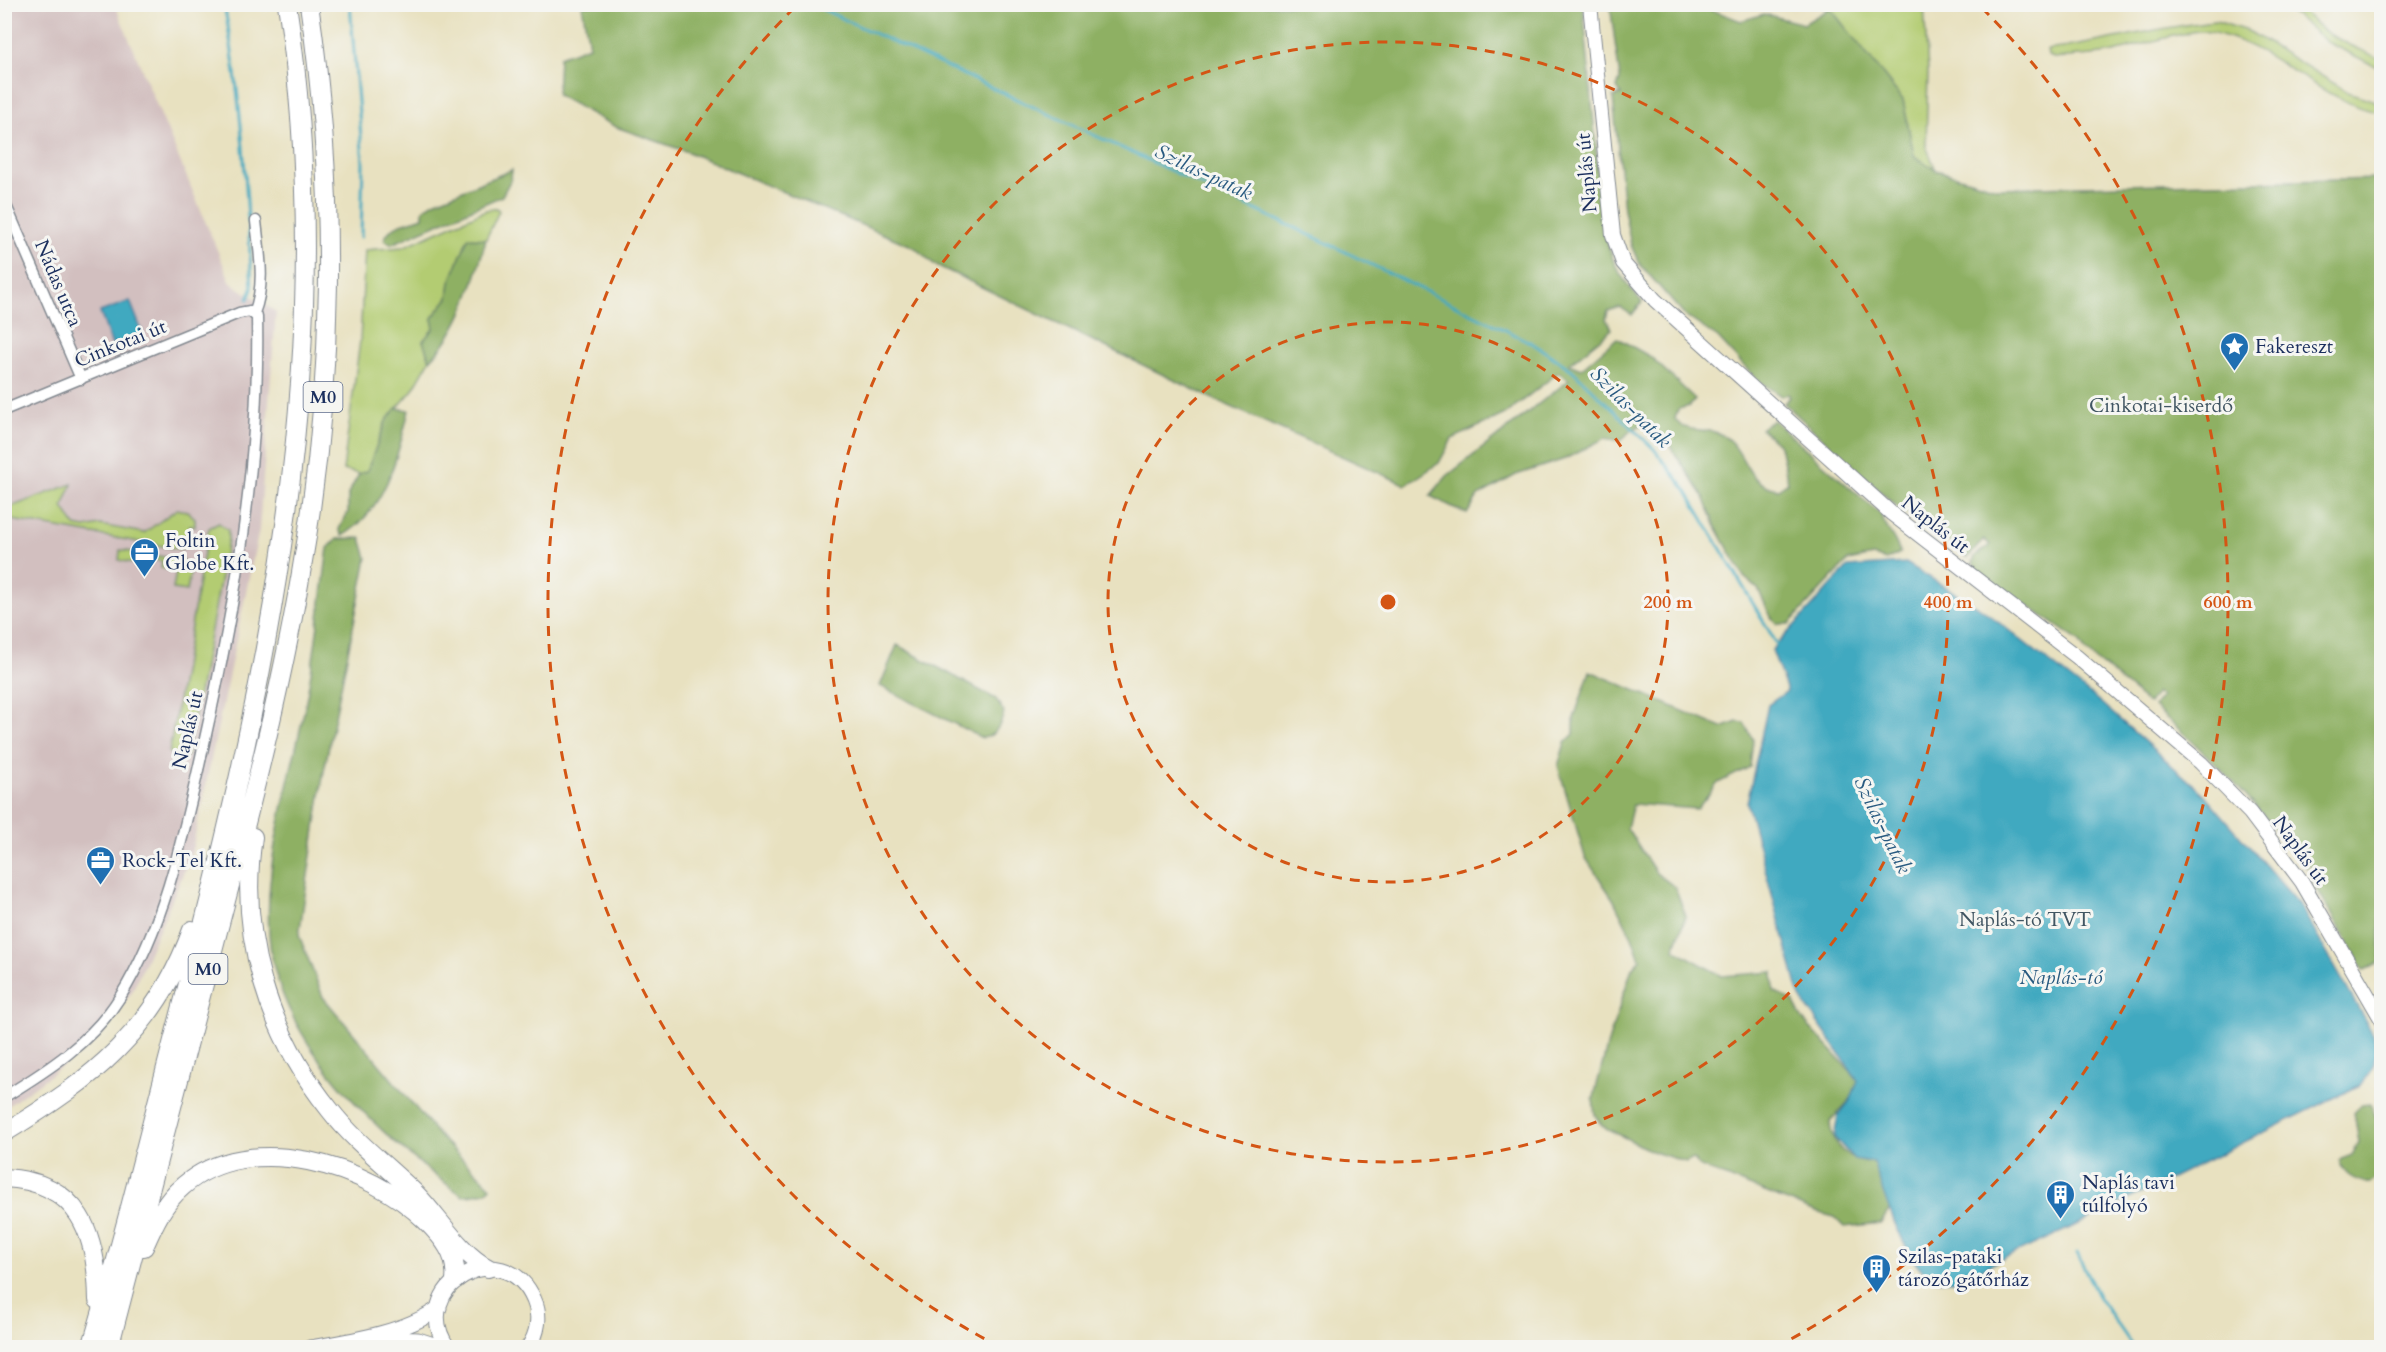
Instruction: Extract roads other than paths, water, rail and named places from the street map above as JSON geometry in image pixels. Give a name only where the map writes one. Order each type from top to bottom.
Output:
[{"type":"highway","name":"M0","points":[[91,1347],[214,878],[263,661],[287,522],[300,399],[306,274],[303,172],[286,4]]},
{"type":"highway","name":"M0","points":[[109,1347],[256,785],[280,685],[302,571],[316,474],[325,374],[328,270],[322,112],[309,4]]},
{"type":"highway","points":[[256,785],[256,812],[248,891],[250,923],[264,986],[281,1033],[304,1074],[331,1112],[432,1211],[467,1254],[488,1268]]},
{"type":"highway","points":[[4,1133],[82,1083],[132,1035],[173,974],[214,878]]},
{"type":"highway","points":[[124,1290],[158,1215],[183,1185],[216,1167],[233,1162],[276,1158],[334,1166],[392,1193],[416,1211],[450,1248],[457,1267],[455,1280]]},
{"type":"highway","points":[[4,1178],[30,1181],[44,1187],[69,1204],[85,1223],[94,1246],[98,1273],[98,1326]]},
{"type":"main road","points":[[448,1347],[439,1331],[439,1308],[444,1292],[455,1280],[471,1271],[488,1268],[513,1274],[531,1292],[538,1317],[537,1330],[528,1347]]},
{"type":"main road","points":[[309,1347],[368,1338],[422,1320],[439,1308]]},
{"type":"main road","points":[[368,1338],[418,1340],[443,1347]]},
{"type":"street","name":"Naplás út","points":[[1590,4],[1611,225],[1617,249],[1636,281],[1892,514],[2077,657],[2200,763],[2250,813],[2302,882],[2382,1020]]},
{"type":"street","name":"Nádas utca","points":[[4,201],[81,379]]},
{"type":"street","name":"Naplás út","points":[[4,1097],[84,1042],[120,997],[153,928],[182,843],[222,663],[248,518],[258,369],[257,317],[252,312],[259,300],[261,276],[256,221]]},
{"type":"street","name":"Cinkotai út","points":[[4,410],[252,312]]},
{"type":"water","points":[[130,301],[143,334],[112,345],[100,312]]},
{"type":"water","name":"Naplás-tó","points":[[1906,563],[1983,610],[2100,702],[2204,794],[2299,904],[2374,1036],[2375,1043],[2372,1069],[2360,1085],[2066,1230],[1954,1281],[1935,1279],[1924,1272],[1914,1260],[1896,1227],[1873,1162],[1854,1159],[1834,1137],[1838,1116],[1851,1099],[1858,1080],[1800,997],[1747,803],[1768,705],[1787,691],[1772,650],[1848,567]]},
{"type":"waterway","points":[[224,4],[243,146],[252,289],[248,299]]},
{"type":"waterway","points":[[350,4],[363,162],[361,237]]},
{"type":"waterway","name":"Szilas-patak","points":[[811,4],[1327,243],[1532,343],[1572,370],[1654,449],[1686,490],[1778,646]]},
{"type":"waterway","name":"Szilas-patak","points":[[2077,1253],[2098,1296],[2134,1348]]},
{"type":"place","name":"Fakereszt","points":[[2234,372]]},
{"type":"place","name":"Foltin Globe Kft.","points":[[144,578]]},
{"type":"place","name":"Rock-Tel Kft.","points":[[101,886]]},
{"type":"place","name":"Naplás tavi túlfolyó","points":[[2061,1220]]},
{"type":"place","name":"Szilas-pataki tározó gátőrház","points":[[1877,1294]]},
{"type":"park label","name":"Cinkotai-kiserdő","points":[[2161,405]]},
{"type":"park label","name":"Naplás-tó TVT","points":[[2025,919]]}]
